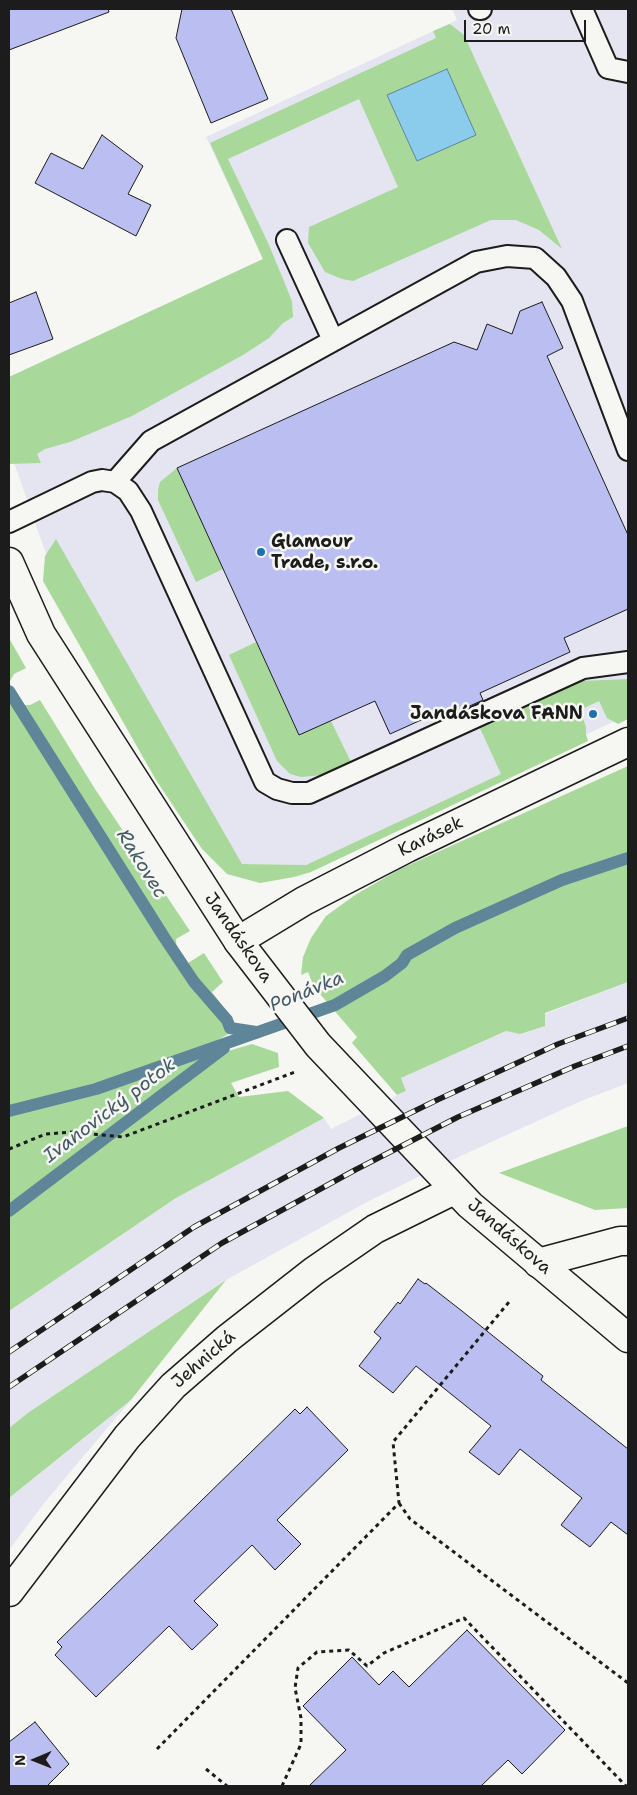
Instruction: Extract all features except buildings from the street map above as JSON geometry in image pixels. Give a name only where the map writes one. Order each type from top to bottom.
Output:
[{"type":"street","name":"Jandáskova","points":[[9,562],[41,634],[238,941],[322,1050],[454,1190],[628,1338]]},
{"type":"street","name":"Karásek","points":[[238,941],[304,901],[407,848],[628,742]]},
{"type":"street","name":"Jehnická","points":[[9,1592],[127,1437],[173,1386],[228,1339],[314,1271],[375,1229],[454,1190]]},
{"type":"street","points":[[538,1263],[620,1241],[628,1241]]},
{"type":"lane","points":[[582,9],[608,68],[628,72]]},
{"type":"lane","points":[[287,240],[333,340]]},
{"type":"lane","points":[[114,482],[151,441],[476,262],[507,256],[535,258],[556,277],[572,301],[628,450]]},
{"type":"lane","points":[[9,522],[92,482],[102,480],[114,482],[128,491],[141,510],[265,782],[277,789],[292,793],[309,793],[583,668],[628,662]]},
{"type":"path","points":[[9,1149],[46,1134],[72,1132],[122,1137],[302,1069],[322,1050]]},
{"type":"path","points":[[509,1302],[393,1442],[399,1503],[410,1519],[628,1683]]},
{"type":"path","points":[[157,1749],[399,1503]]},
{"type":"path","points":[[282,1786],[301,1744],[302,1718],[295,1688],[298,1668],[317,1652],[349,1650],[367,1666],[384,1653],[464,1618],[626,1786]]},
{"type":"path","points":[[206,1769],[227,1786]]},
{"type":"shaded area","points":[[452,9],[628,9],[628,715],[306,865],[231,864],[59,591],[9,448],[9,377],[263,259],[206,137],[457,20]]},
{"type":"shaded area","points":[[628,982],[628,1083],[581,1101],[463,1155],[367,1202],[226,1280],[29,1412],[9,1428],[9,1311],[176,1198],[324,1118],[331,1129],[406,1091],[401,1078],[545,1014]]},
{"type":"shaded area","points":[[131,1400],[45,1502],[9,1550],[9,1498]]},
{"type":"green space","points":[[450,24],[464,35],[562,249],[539,230],[516,220],[491,220],[353,281],[325,272],[308,243],[309,227],[398,187],[359,99],[228,159],[269,245],[292,301],[293,317],[283,323],[269,338],[243,355],[132,416],[70,442],[45,449],[37,454],[41,463],[9,464],[9,377],[263,259],[210,143],[436,38],[433,31]]},
{"type":"green space","points":[[177,468],[223,569],[196,582],[158,500],[160,482]]},
{"type":"green space","points":[[56,539],[242,864],[306,865],[501,774],[479,726],[581,681],[628,679],[628,719],[618,724],[607,718],[599,701],[580,710],[586,727],[588,741],[311,872],[260,883],[227,874],[202,849],[156,780],[43,581],[45,556]]},
{"type":"green space","points":[[9,638],[26,668],[14,674],[9,683]]},
{"type":"green space","points":[[256,642],[299,735],[331,721],[352,764],[324,775],[301,777],[290,774],[277,761],[229,655]]},
{"type":"green space","points":[[9,700],[12,705],[30,705],[40,700],[95,789],[190,931],[176,939],[177,954],[188,963],[204,953],[223,982],[212,992],[239,1028],[216,1041],[228,1051],[252,1044],[278,1053],[279,1067],[231,1083],[239,1097],[288,1091],[324,1118],[176,1198],[9,1311]]},
{"type":"green space","points":[[628,766],[628,982],[545,1013],[545,1026],[520,1034],[506,1031],[401,1078],[406,1091],[397,1095],[352,1043],[357,1037],[314,987],[308,972],[301,975],[303,957],[311,938],[326,916],[355,895],[400,869]]},
{"type":"green space","points":[[628,1126],[628,1208],[595,1210],[499,1173]]},
{"type":"green space","points":[[226,1280],[131,1400],[9,1498],[9,1428],[29,1412]]},
{"type":"water","points":[[447,69],[476,135],[417,161],[387,95]]},
{"type":"waterway","name":"Rakovec","points":[[9,691],[194,982],[227,1020],[230,1028],[256,1032]]},
{"type":"waterway","name":"Ponávka","points":[[9,1111],[96,1089],[335,1005],[385,976],[402,963],[407,955],[455,928],[562,880],[628,858]]},
{"type":"waterway","name":"Ivanovický potok","points":[[9,1211],[224,1048]]},
{"type":"railway","points":[[9,1352],[194,1227],[339,1148],[558,1044],[628,1018]]},
{"type":"railway","points":[[9,1387],[222,1243],[355,1170],[458,1117],[575,1066],[628,1046]]},
{"type":"place","name":"Glamour Trade, s.r.o.","points":[[261,552]]},
{"type":"place","name":"Jandáskova FANN","points":[[593,714]]}]
